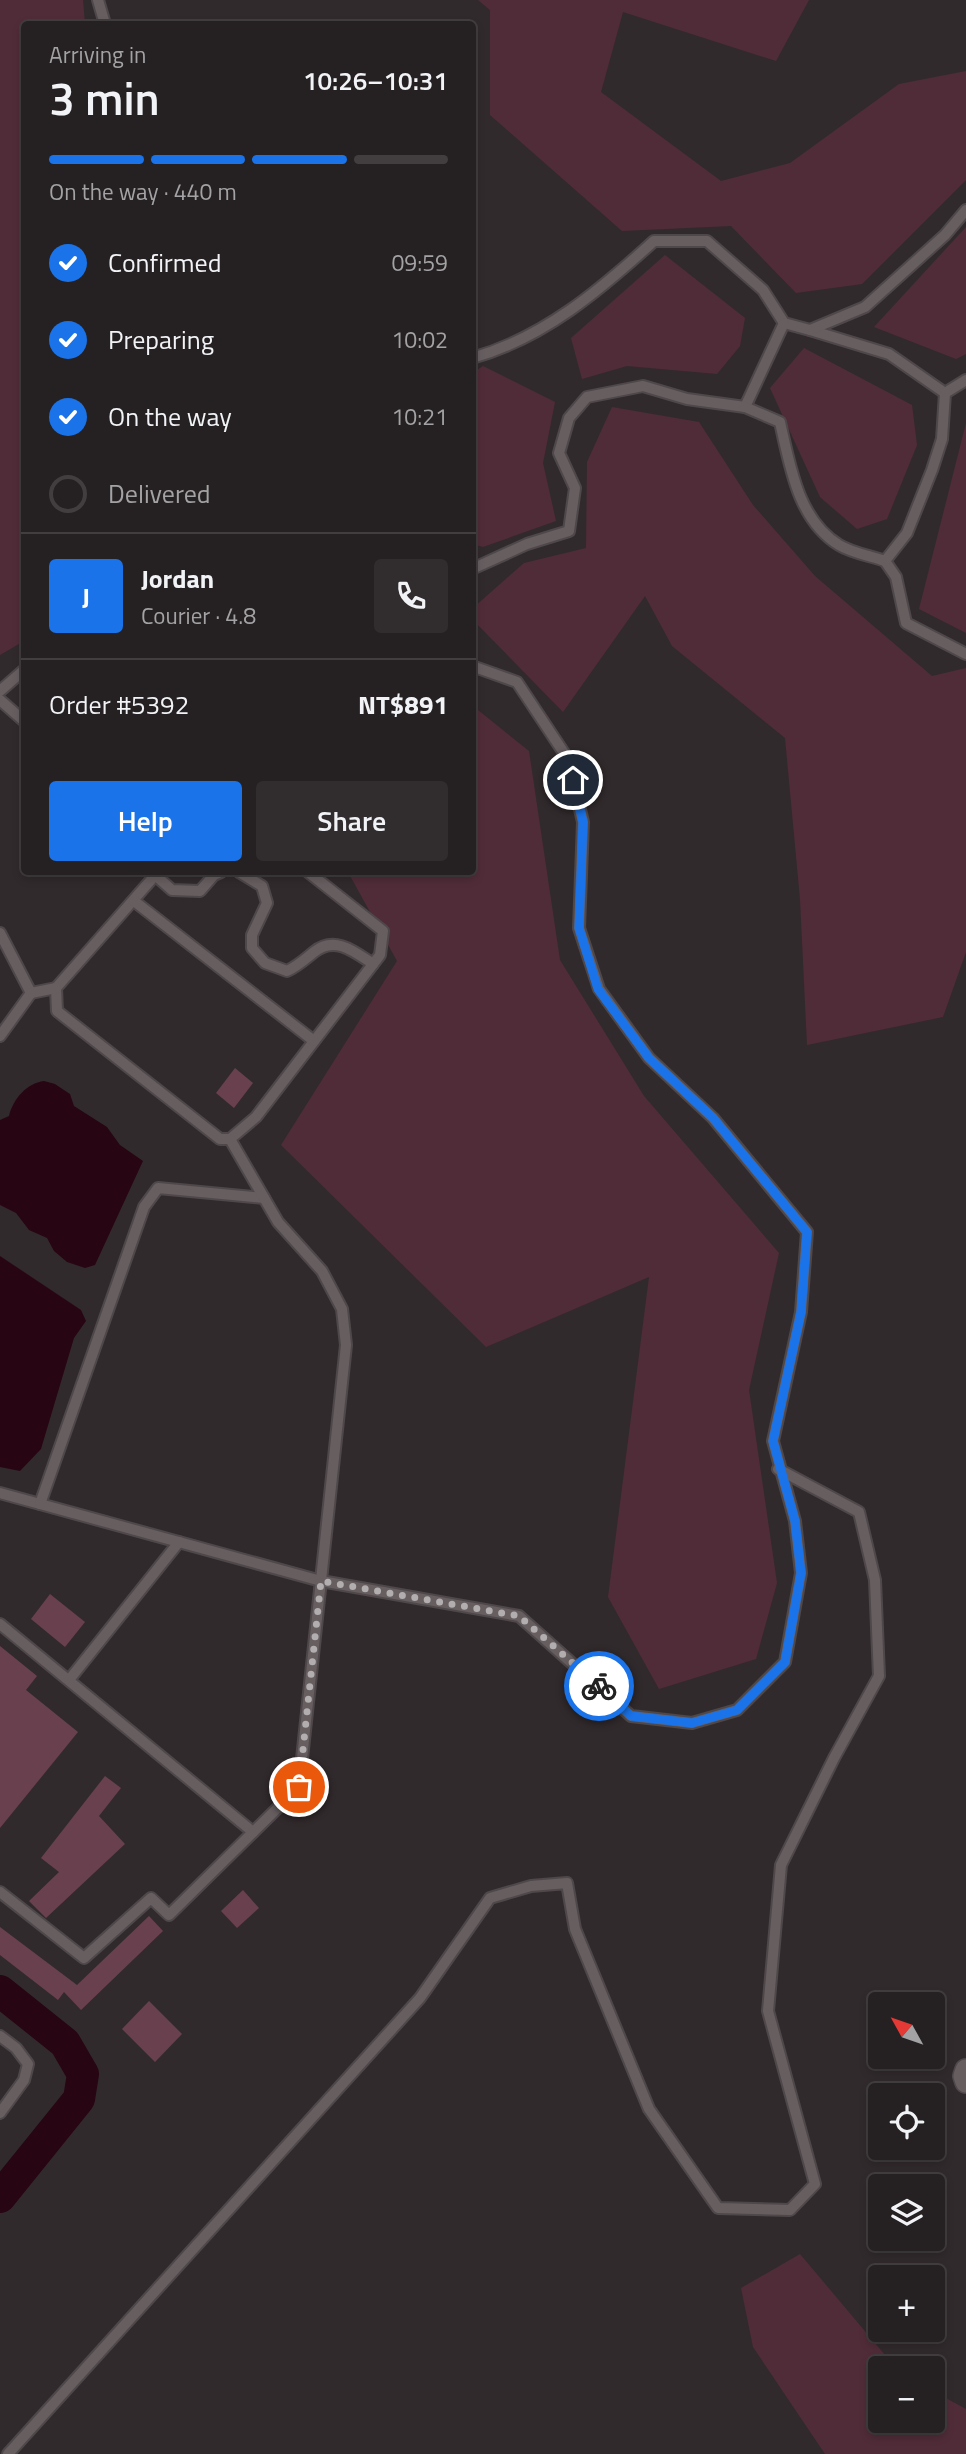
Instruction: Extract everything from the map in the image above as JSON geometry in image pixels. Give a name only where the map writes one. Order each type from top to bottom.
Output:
[{"type":"lane","points":[[99,0],[104,21]]},
{"type":"lane","points":[[810,330],[865,307],[945,234],[966,211]]},
{"type":"lane","points":[[476,356],[533,334],[601,289],[653,242],[707,241],[763,290],[784,323],[890,354],[945,393]]},
{"type":"lane","points":[[745,407],[784,323]]},
{"type":"lane","points":[[945,393],[966,380]]},
{"type":"lane","points":[[476,567],[527,544],[569,531],[575,488],[559,453],[569,418],[587,397],[643,386],[687,399],[745,407],[780,422],[791,472],[811,520],[839,546],[885,561],[896,577],[906,623],[966,654]]},
{"type":"lane","points":[[885,561],[907,533],[932,470],[942,439],[945,393]]},
{"type":"lane","points":[[0,1493],[321,1581],[519,1616],[631,1716],[692,1723],[737,1710],[785,1662],[801,1573],[795,1521],[778,1469],[773,1441],[801,1312],[807,1232],[713,1118],[649,1058],[598,989],[579,928],[583,822],[568,759],[517,682],[476,667]]},
{"type":"lane","points":[[0,691],[21,673]]},
{"type":"lane","points":[[0,700],[21,718]]},
{"type":"lane","points":[[0,1036],[31,993],[56,988],[155,875]]},
{"type":"lane","points":[[159,875],[172,890],[200,891],[214,875]]},
{"type":"lane","points":[[244,875],[262,886],[267,903],[252,935],[251,948],[265,963],[287,971],[299,966],[316,950],[330,944],[347,946],[373,964]]},
{"type":"lane","points":[[56,988],[57,1011],[220,1139],[230,1139],[256,1117],[380,955],[383,931],[312,875]]},
{"type":"lane","points":[[134,901],[314,1041]]},
{"type":"lane","points":[[0,933],[31,993]]},
{"type":"lane","points":[[0,1892],[85,1958],[151,1898],[169,1915],[299,1787],[346,1345],[342,1309],[322,1272],[278,1222],[230,1139]]},
{"type":"lane","points":[[40,1504],[144,1207],[158,1188],[264,1198]]},
{"type":"lane","points":[[8,2454],[420,1998],[491,1899],[531,1886],[567,1883],[575,1928],[649,2109],[718,2208],[790,2210],[815,2184],[768,2011],[781,1865],[834,1758],[879,1676],[875,1580],[859,1512],[778,1469]]},
{"type":"lane","points":[[69,1680],[179,1542]]},
{"type":"lane","points":[[0,1624],[253,1832]]},
{"type":"lane","points":[[0,2036],[16,2048],[28,2064],[24,2080],[0,2113]]},
{"type":"shaded area","points":[[0,0],[83,0],[85,21],[21,21],[21,643],[0,655]]},
{"type":"shaded area","points":[[478,0],[809,0],[776,61],[623,12],[601,92],[721,181],[790,163],[899,84],[966,71],[966,180],[862,284],[796,293],[731,226],[622,231],[490,115],[490,10]]},
{"type":"shaded area","points":[[966,227],[966,354],[956,359],[874,327]]},
{"type":"shaded area","points":[[665,255],[745,318],[740,346],[717,374],[627,366],[582,379],[571,338]]},
{"type":"shaded area","points":[[804,348],[912,405],[917,445],[887,519],[857,529],[820,497],[770,388]]},
{"type":"shaded area","points":[[483,366],[555,402],[543,463],[556,521],[483,547],[476,545],[476,370]]},
{"type":"shaded area","points":[[612,407],[699,422],[753,505],[815,576],[932,676],[966,668],[966,952],[943,1017],[807,1045],[800,899],[785,738],[672,646],[645,596],[563,712],[476,623],[476,605],[524,563],[586,548],[587,462]]},
{"type":"shaded area","points":[[966,423],[966,633],[919,609]]},
{"type":"shaded area","points":[[476,708],[529,751],[560,960],[644,1096],[779,1253],[749,1390],[777,1583],[756,1659],[659,1689],[608,1597],[649,1277],[486,1347],[281,1145],[397,961],[350,875],[476,875]]},
{"type":"shaded area","points":[[44,1081],[55,1084],[70,1094],[74,1106],[107,1127],[120,1145],[143,1161],[95,1265],[85,1268],[67,1262],[54,1251],[47,1238],[29,1230],[16,1213],[0,1205],[0,1120],[9,1116],[17,1098],[27,1088]]},
{"type":"shaded area","points":[[0,1256],[81,1310],[86,1321],[74,1338],[41,1449],[20,1471],[0,1467]]},
{"type":"shaded area","points":[[800,2254],[868,2335],[868,2342],[874,2342],[886,2356],[868,2356],[868,2433],[945,2433],[945,2398],[966,2409],[966,2454],[825,2454],[753,2347],[741,2288]]},
{"type":"building","points":[[235,1068],[253,1083],[234,1108],[216,1093]]},
{"type":"building","points":[[50,1594],[85,1622],[65,1647],[31,1619]]},
{"type":"building","points":[[0,1646],[37,1676],[26,1690],[78,1732],[0,1828]]},
{"type":"building","points":[[105,1776],[121,1788],[99,1816],[125,1844],[46,1918],[29,1901],[59,1872],[41,1858]]},
{"type":"building","points":[[243,1890],[259,1908],[237,1928],[221,1911]]},
{"type":"building","points":[[149,1916],[163,1931],[81,2010],[64,1992],[58,2000],[0,1955],[0,1927],[77,1985]]},
{"type":"building","points":[[149,2001],[182,2034],[155,2062],[122,2029]]},
{"type":"waterway","points":[[0,1991],[65,2043],[83,2074],[79,2099],[0,2197]]},
{"type":"way so far","points":[[299,1787],[321,1581],[519,1616],[599,1686]]},
{"type":"route","points":[[573,780],[583,822],[579,928],[598,989],[649,1058],[713,1118],[807,1232],[801,1312],[773,1441],[778,1469],[795,1521],[801,1573],[785,1662],[737,1710],[692,1723],[631,1716],[599,1686]]}]
